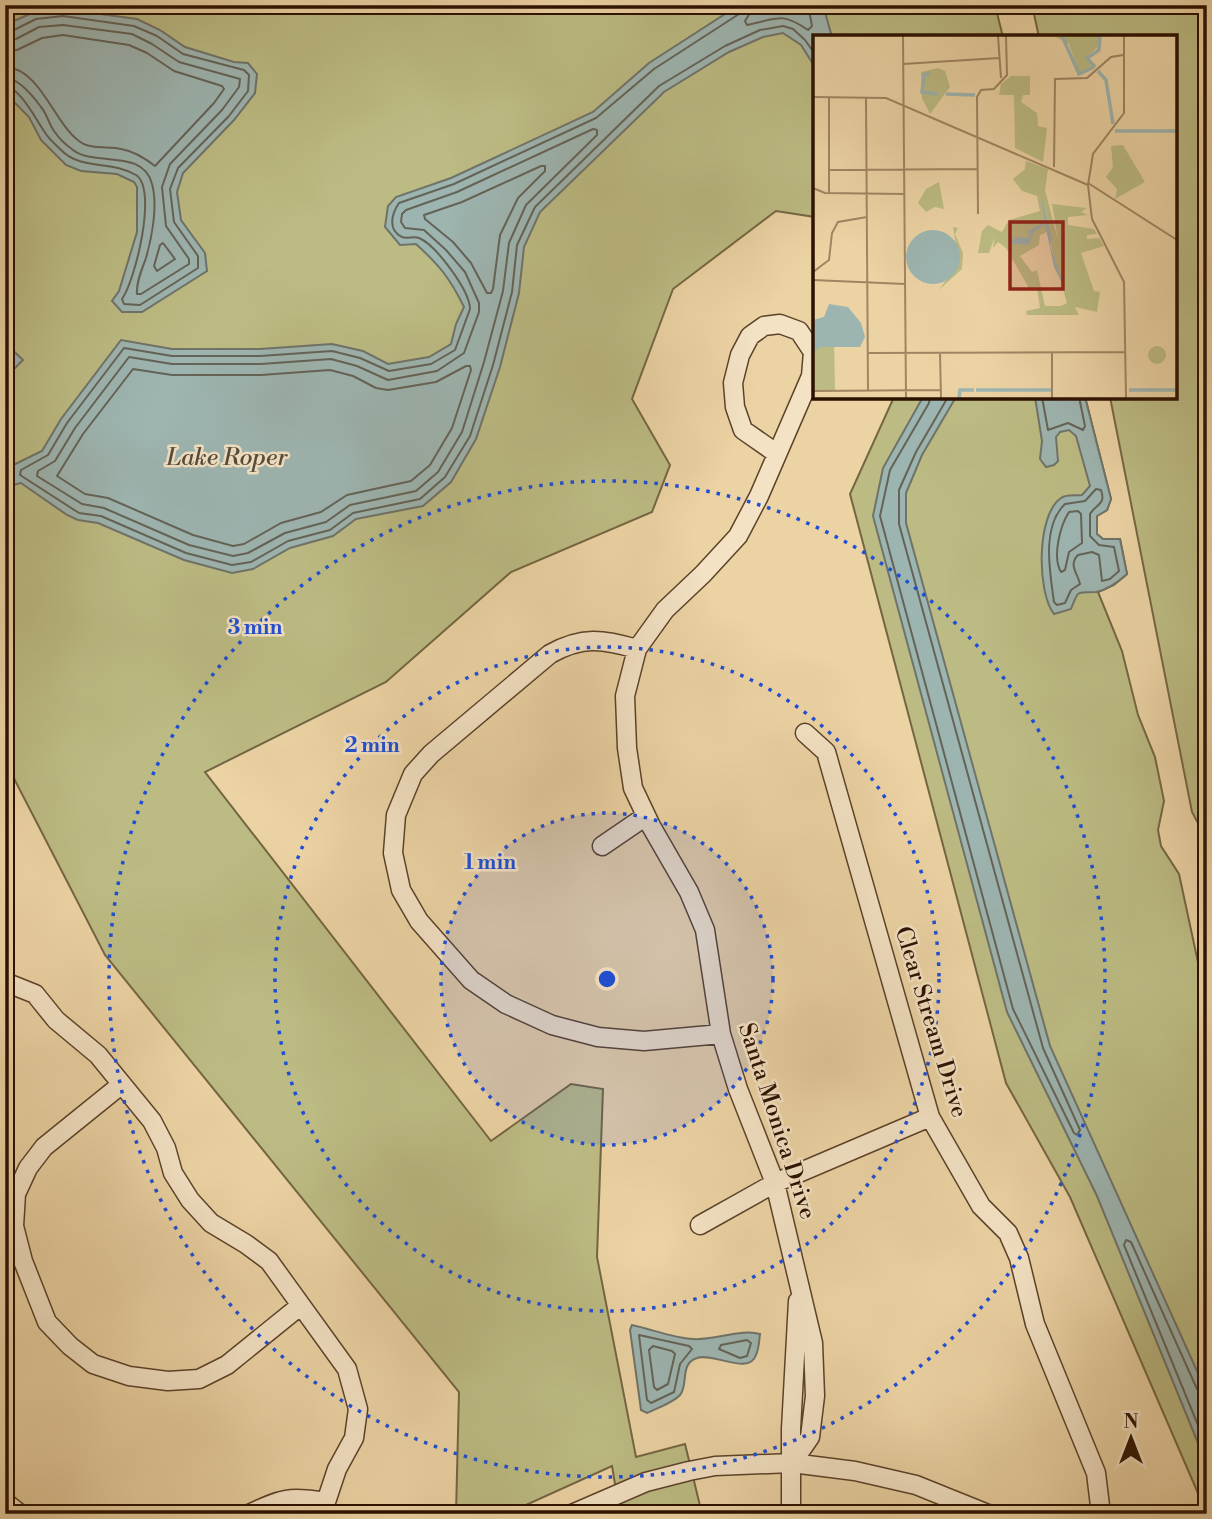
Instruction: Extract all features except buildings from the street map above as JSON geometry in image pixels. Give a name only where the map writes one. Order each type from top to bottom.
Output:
[{"type":"street","name":"Santa Monica Drive","points":[[776,453],[743,430],[735,407],[733,383],[740,355],[750,336],[764,326],[780,324],[799,331],[813,352],[811,376],[759,496],[738,536],[665,610],[637,649],[625,695],[626,747],[634,788],[646,816],[689,891],[705,930],[721,1034],[738,1089],[775,1183],[813,1343],[815,1396],[810,1437],[792,1462]]},
{"type":"street","points":[[637,649],[607,640],[588,640],[565,645],[550,654],[431,754],[413,774],[396,815],[393,853],[401,890],[419,921],[471,980],[506,1004],[552,1025],[598,1037],[644,1041],[721,1034]]},
{"type":"street","name":"Clear Stream Drive","points":[[805,733],[827,752],[930,1117],[981,1206],[1008,1233],[1019,1258],[1035,1324],[1096,1473],[1101,1514]]},
{"type":"street","points":[[602,845],[646,816]]},
{"type":"street","points":[[5,982],[35,994],[56,1020],[98,1055],[152,1121],[166,1149],[173,1173],[190,1200],[211,1223],[269,1261],[347,1369],[358,1409],[354,1438],[337,1469],[326,1508],[297,1497],[272,1502],[249,1514]]},
{"type":"street","points":[[122,1084],[44,1147],[28,1168],[16,1194],[14,1226],[23,1261],[47,1322],[70,1346],[93,1364],[129,1376],[168,1381],[199,1379],[227,1365],[300,1306]]},
{"type":"street","points":[[700,1225],[775,1183],[930,1117]]},
{"type":"street","points":[[572,1514],[646,1482],[689,1471],[715,1466],[792,1462],[855,1471],[916,1485],[988,1514]]},
{"type":"street","points":[[791,1514],[792,1462]]},
{"type":"street","points":[[5,1502],[20,1514]]},
{"type":"shaded area","points":[[5,5],[995,5],[1002,35],[813,35],[813,217],[776,211],[673,289],[632,399],[670,465],[652,512],[511,572],[386,682],[205,772],[491,1141],[571,1084],[603,1089],[597,1257],[636,1457],[685,1444],[702,1514],[620,1514],[612,1466],[506,1514],[456,1514],[459,1392],[105,955],[5,761]]},
{"type":"shaded area","points":[[1032,5],[1207,5],[1207,840],[1192,812],[1110,399],[1177,399],[1177,35],[1039,35]]},
{"type":"shaded area","points":[[893,399],[1086,399],[1111,499],[1107,510],[1097,516],[1097,534],[1103,539],[1120,539],[1127,574],[1114,585],[1098,592],[1122,651],[1138,715],[1155,757],[1164,801],[1158,830],[1161,846],[1179,874],[1207,1004],[1207,1514],[1070,1197],[1006,1083],[850,494]]},
{"type":"water","name":"Lake Roper","points":[[739,5],[823,5],[831,35],[813,35],[813,64],[801,45],[783,33],[763,37],[729,52],[664,92],[540,212],[524,247],[519,293],[500,367],[476,439],[451,482],[423,506],[356,519],[333,536],[290,548],[253,569],[232,573],[184,560],[98,523],[78,520],[21,483],[9,486],[5,483],[5,469],[42,451],[61,419],[121,340],[172,349],[260,349],[332,344],[363,351],[388,364],[429,357],[451,344],[464,307],[449,280],[431,259],[416,244],[400,245],[385,227],[388,206],[396,197],[451,178],[593,112],[649,63]]},
{"type":"water","points":[[63,9],[137,19],[185,47],[234,62],[248,63],[257,74],[255,93],[234,120],[183,173],[177,192],[181,220],[205,253],[207,271],[142,312],[122,312],[112,301],[119,291],[137,232],[137,187],[134,182],[117,174],[81,171],[66,165],[41,140],[29,117],[11,99],[5,88],[5,25],[34,12]]},
{"type":"water","points":[[5,343],[23,360],[5,378]]},
{"type":"water","points":[[922,399],[955,399],[922,455],[906,493],[906,523],[1050,1046],[1207,1393],[1207,1465],[1097,1196],[1007,1012],[873,516],[883,468]]},
{"type":"water","points":[[1035,399],[1086,399],[1111,499],[1107,510],[1097,516],[1097,534],[1103,539],[1120,539],[1127,574],[1105,589],[1079,593],[1071,609],[1054,614],[1048,604],[1042,573],[1043,537],[1047,520],[1061,498],[1082,495],[1090,486],[1076,436],[1069,430],[1060,432],[1056,437],[1058,461],[1046,467],[1040,459],[1042,441]]},
{"type":"water","points":[[632,1325],[693,1339],[736,1333],[760,1334],[756,1355],[752,1361],[738,1364],[712,1358],[697,1358],[691,1361],[686,1369],[680,1395],[647,1413],[641,1410],[630,1330]]}]
